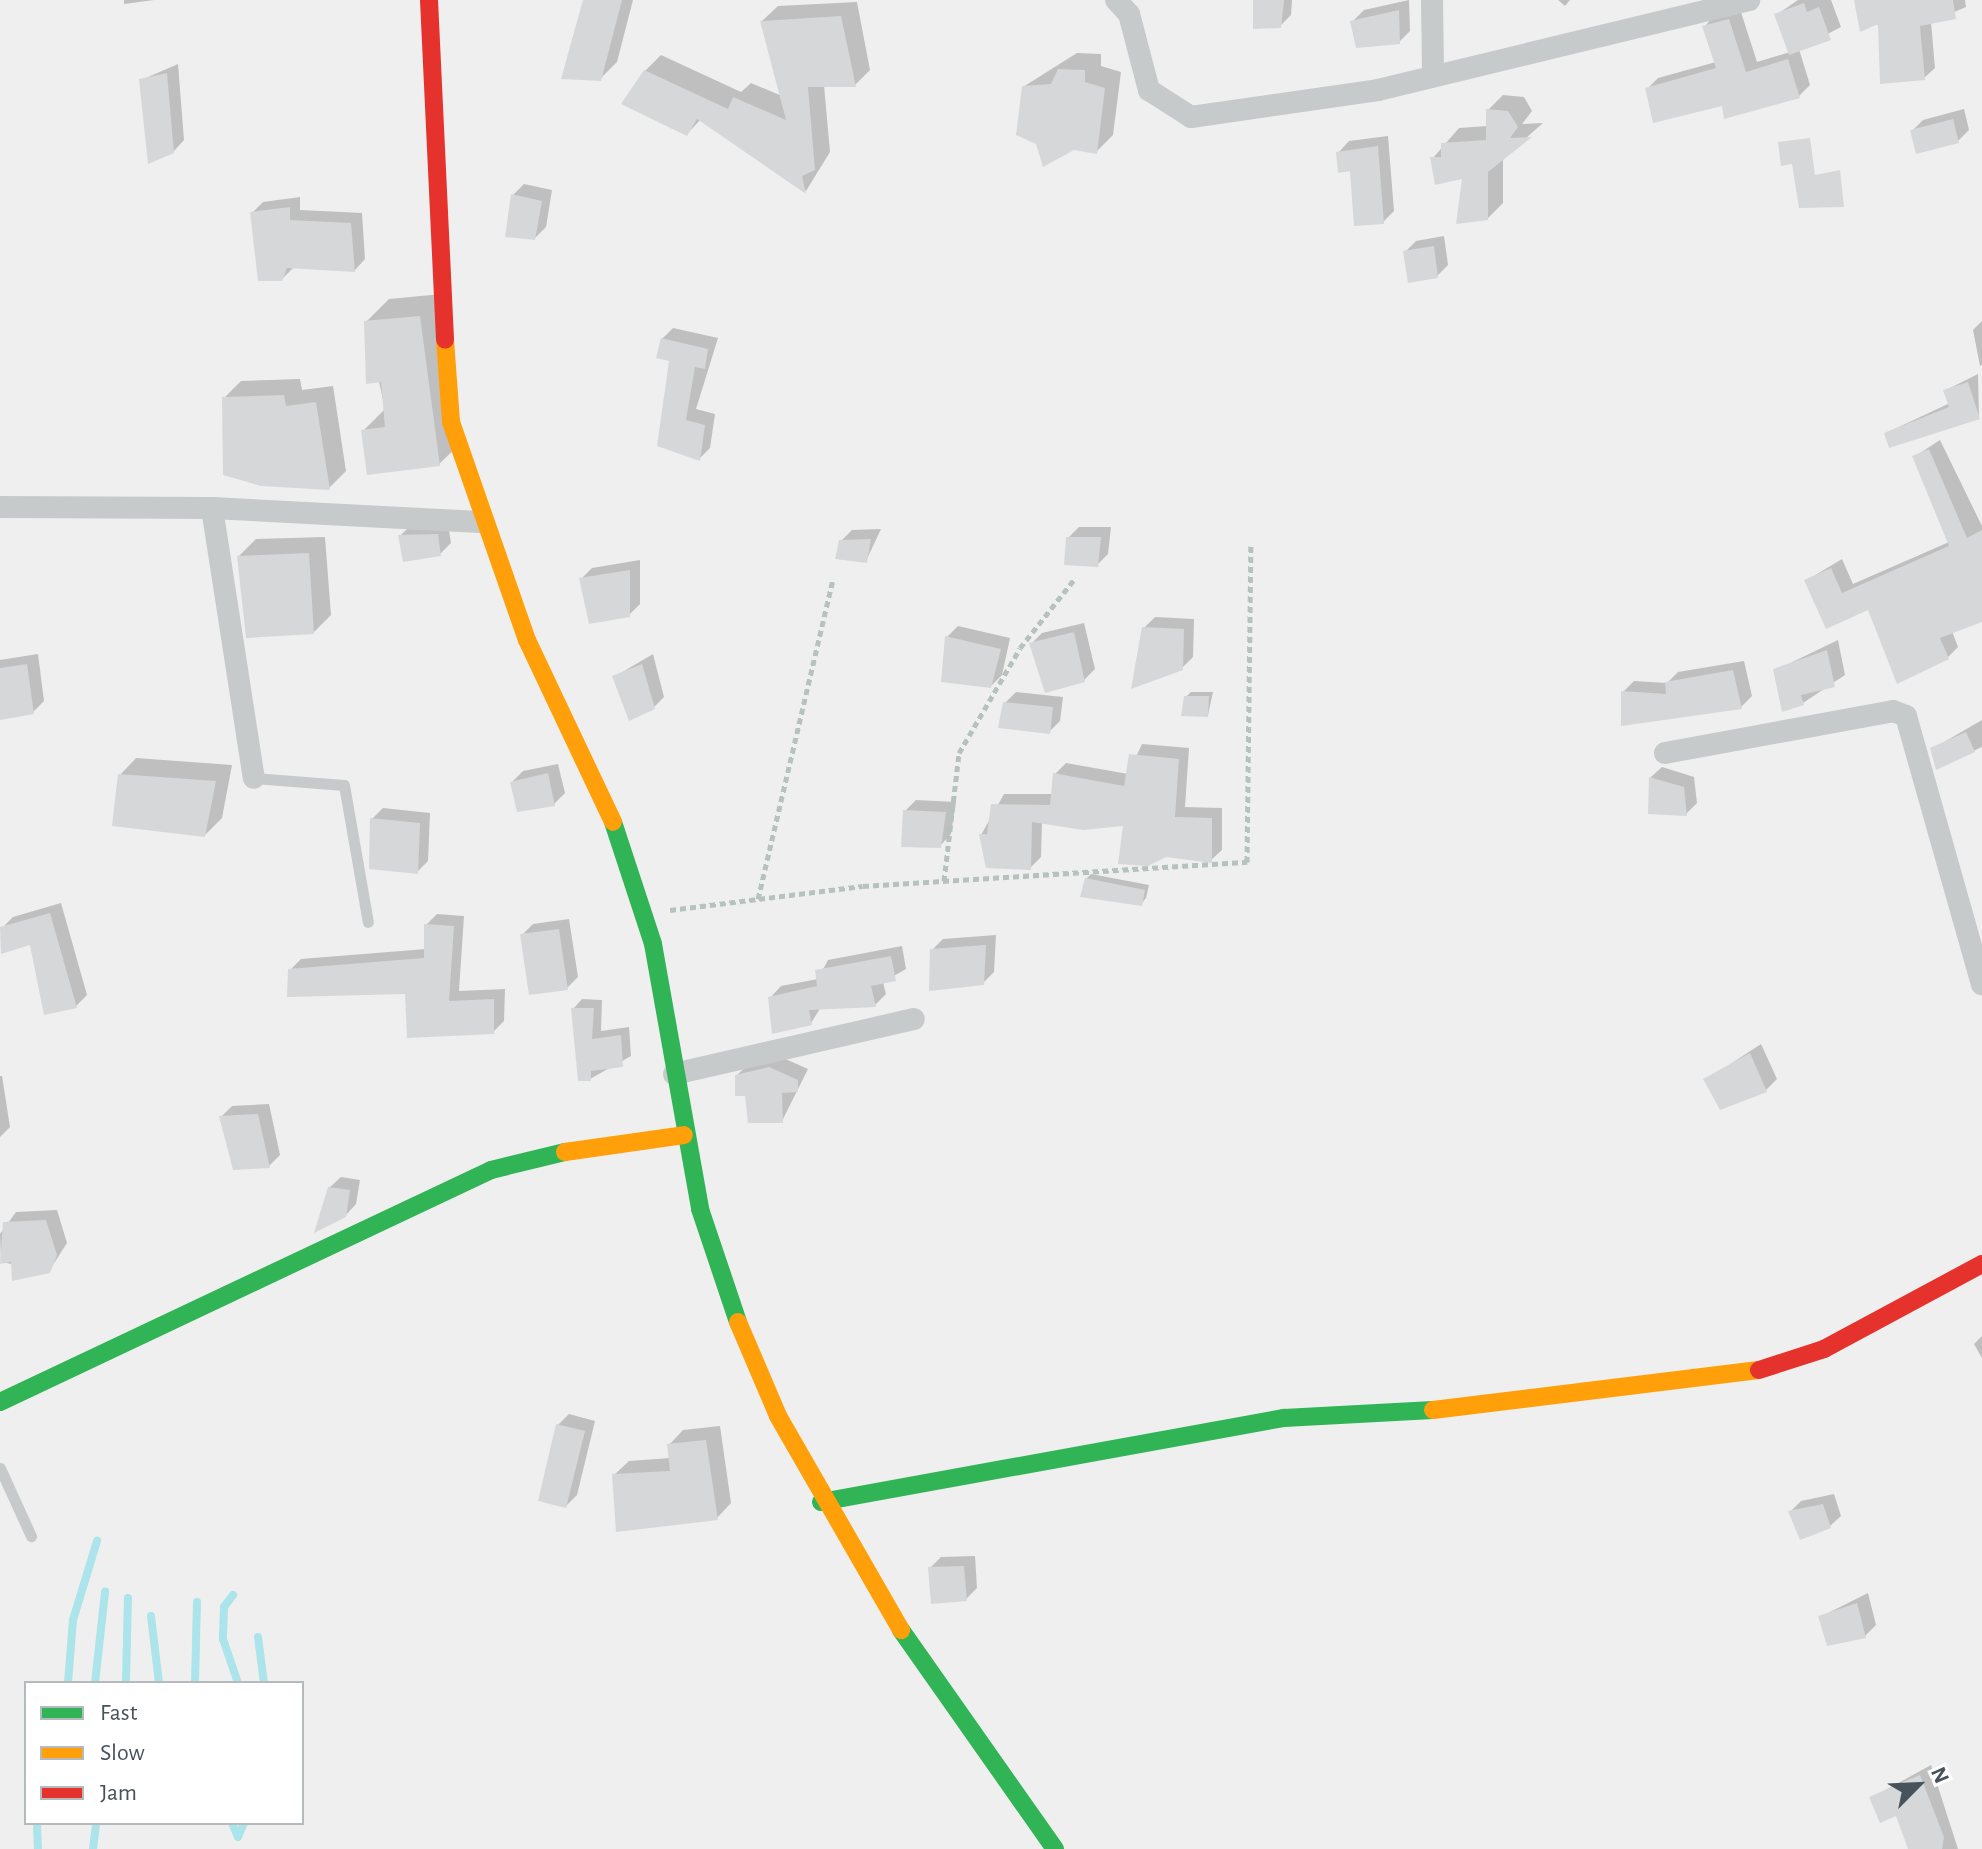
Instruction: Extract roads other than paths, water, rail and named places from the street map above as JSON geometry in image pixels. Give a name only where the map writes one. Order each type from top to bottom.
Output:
[{"type":"street","points":[[429,0],[441,333],[451,422],[480,522],[527,640],[591,764],[645,914],[684,1135],[736,1318],[821,1502],[865,1578],[1055,1849]]},
{"type":"street","points":[[1116,0],[1129,14],[1149,90],[1191,117],[1271,111],[1433,76],[1749,0]]},
{"type":"street","points":[[1432,0],[1433,76]]},
{"type":"street","points":[[0,507],[212,508],[480,522]]},
{"type":"street","points":[[212,508],[254,778]]},
{"type":"street","points":[[1665,753],[1893,711],[1906,716],[1982,984]]},
{"type":"street","points":[[674,1074],[914,1019]]},
{"type":"street","points":[[0,1402],[491,1170],[684,1135]]},
{"type":"street","points":[[821,1502],[1284,1418],[1437,1412],[1755,1371],[1824,1349],[1982,1264]]},
{"type":"lane","points":[[254,778],[344,785],[368,922]]},
{"type":"lane","points":[[0,1468],[31,1536]]},
{"type":"waterway","points":[[68,1681],[73,1620],[97,1541]]},
{"type":"waterway","points":[[95,1681],[105,1592]]},
{"type":"waterway","points":[[233,1595],[224,1607],[223,1639],[237,1681]]},
{"type":"waterway","points":[[126,1681],[128,1598]]},
{"type":"waterway","points":[[195,1681],[197,1602]]},
{"type":"waterway","points":[[151,1616],[159,1681]]},
{"type":"waterway","points":[[258,1637],[264,1681]]},
{"type":"waterway","points":[[37,1825],[38,1849]]},
{"type":"waterway","points":[[93,1849],[96,1825]]},
{"type":"waterway","points":[[233,1825],[238,1837],[243,1825]]}]
